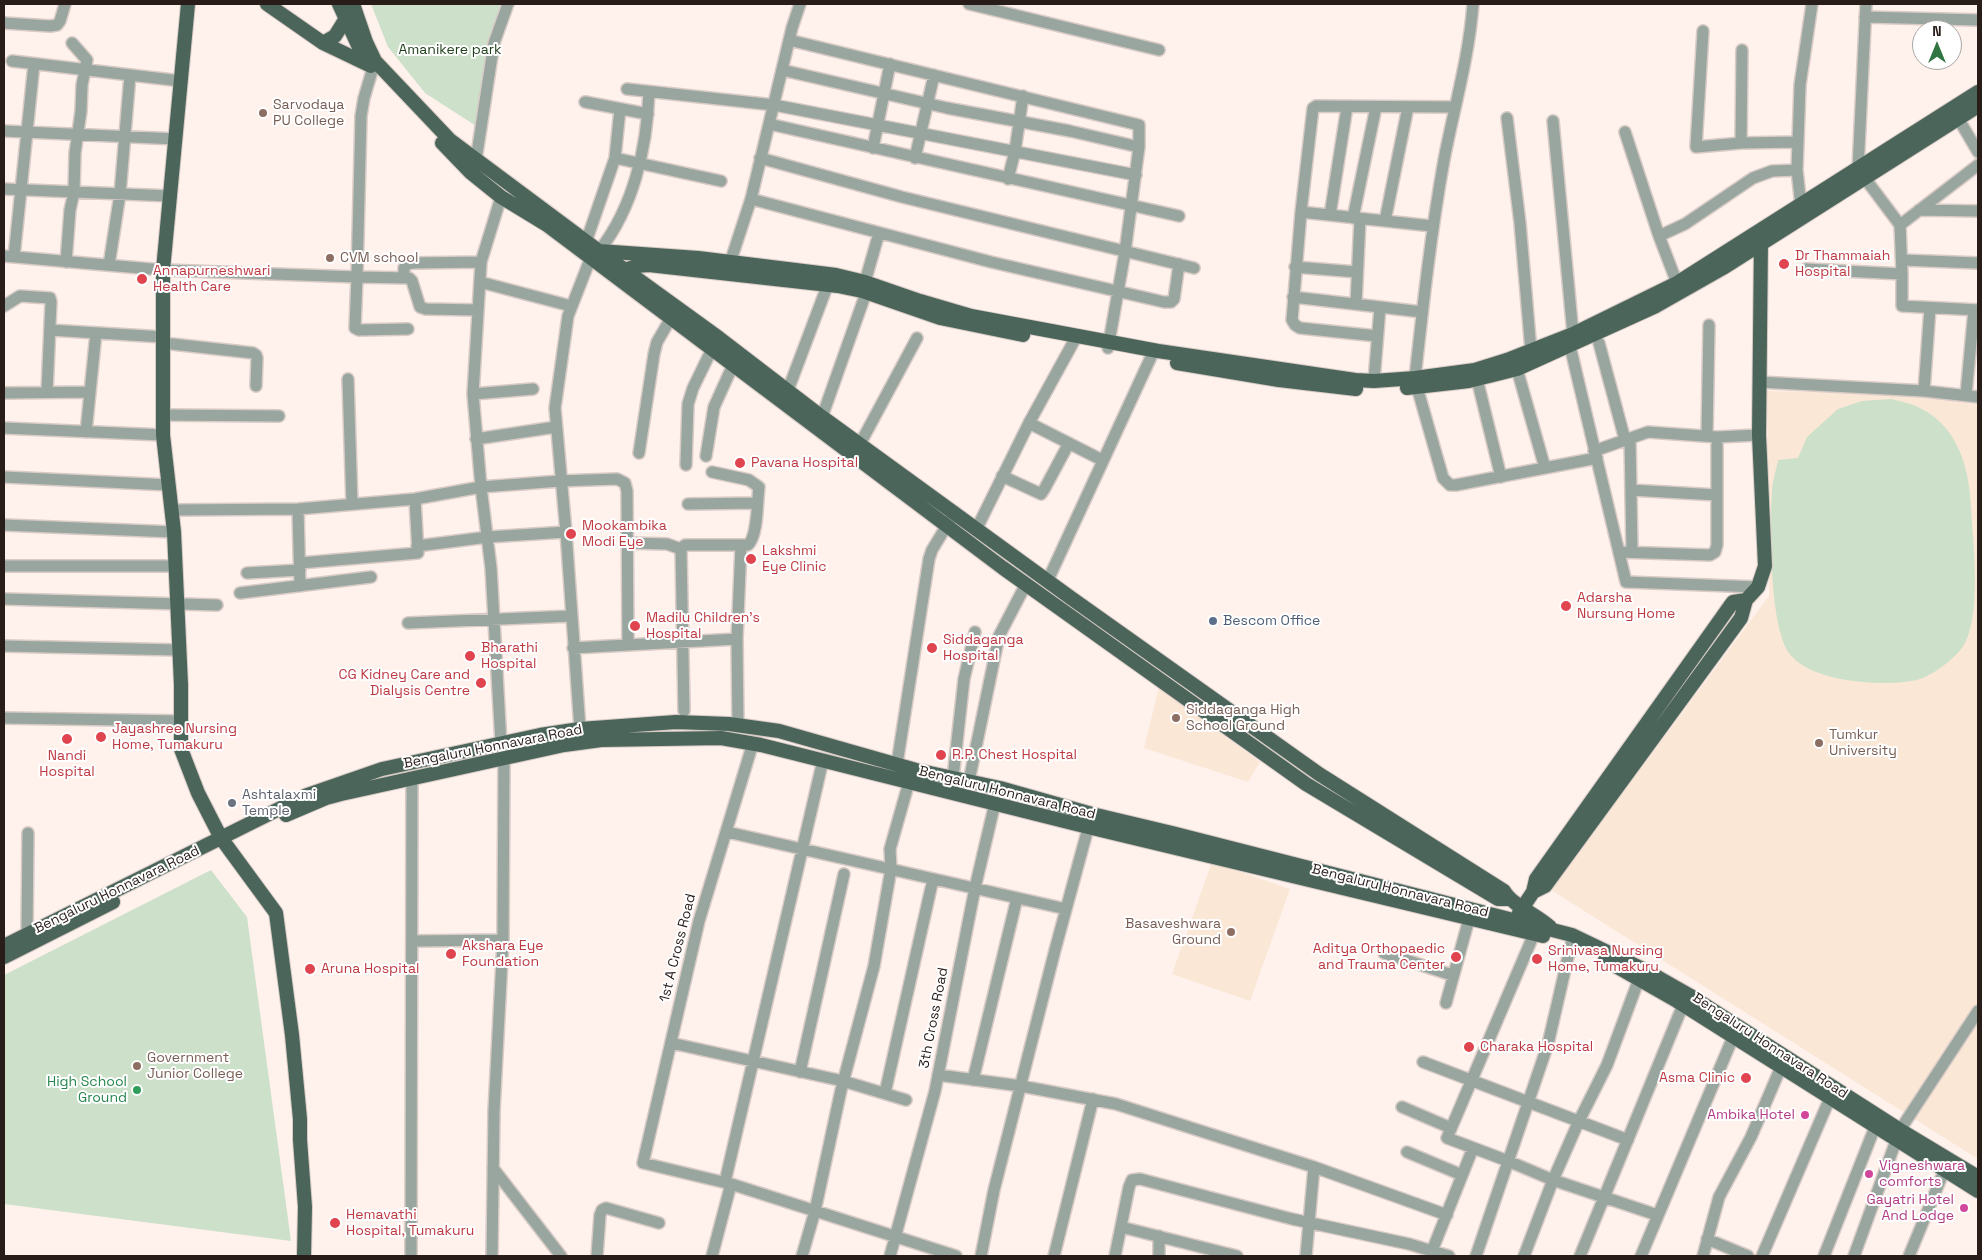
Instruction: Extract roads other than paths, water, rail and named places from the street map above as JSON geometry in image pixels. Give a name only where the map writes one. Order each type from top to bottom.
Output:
[{"type":"main road","points":[[188,4],[163,270],[163,435],[172,510],[176,566],[181,749],[198,793],[224,841],[276,913],[292,1035],[300,1119],[305,1207],[304,1253]]},
{"type":"main road","points":[[267,4],[323,42],[373,68],[450,140],[586,242],[595,254]]},
{"type":"main road","points":[[339,4],[345,20],[373,68],[470,172],[502,197],[595,254],[786,396],[947,526],[1306,784],[1498,899],[1509,899]]},
{"type":"main road","points":[[353,4],[366,42],[375,61],[373,68]]},
{"type":"main road","points":[[323,42],[335,36],[345,20]]},
{"type":"main road","points":[[619,272],[649,265],[836,275],[920,313],[962,324],[1016,334],[1109,345],[1355,380],[1416,383],[1515,363],[1531,351],[1571,340],[1760,238],[1861,173],[1978,92]]},
{"type":"main road","points":[[595,254],[650,254],[828,284],[865,287],[971,316],[1109,345],[1151,357],[1211,369],[1318,386],[1369,389],[1416,383],[1477,379],[1694,286],[1801,206],[1978,106]]},
{"type":"main road","points":[[1512,924],[1534,892],[1545,886],[1741,618],[1746,600],[1758,587],[1765,566],[1759,435],[1760,238]]},
{"type":"main road","points":[[619,272],[671,318],[733,365],[822,417],[1319,774],[1504,891],[1509,899],[1543,920],[1561,938]]},
{"type":"main road","name":"Bengaluru Honnavara Road","points":[[4,957],[307,795],[382,769],[501,743],[580,729],[676,722],[738,725],[779,731],[898,764],[1000,788],[1090,821],[1468,919],[1512,924],[1534,934],[1561,938],[1572,935],[1646,970],[1689,995],[1781,1068],[1875,1127],[1919,1140],[1978,1177]]},
{"type":"main road","name":"Bengaluru Honnavara Road","points":[[4,946],[224,841],[326,798],[564,745],[601,740],[721,738],[753,743],[995,803],[1090,821],[1172,833],[1460,906],[1561,938],[1591,952],[1683,1005],[1735,1031],[1898,1135],[1944,1171],[1978,1192]]},
{"type":"main road","points":[[1460,906],[1480,902],[1482,897],[1481,889]]},
{"type":"street","points":[[4,23],[58,25],[65,4]]},
{"type":"street","points":[[476,160],[494,43],[508,4]]},
{"type":"street","points":[[729,268],[750,199],[789,40],[800,4]]},
{"type":"street","points":[[969,4],[1159,50]]},
{"type":"street","points":[[1473,4],[1468,48],[1454,107],[1432,226],[1416,383],[1443,478],[1450,485],[1456,486],[1545,468],[1595,455],[1627,439],[1648,432],[1712,437],[1759,435]]},
{"type":"street","points":[[1801,206],[1797,170],[1800,85],[1812,4]]},
{"type":"street","points":[[1866,4],[1861,173],[1900,225],[1902,306],[1976,310],[1966,395]]},
{"type":"street","points":[[1865,17],[1978,20]]},
{"type":"street","points":[[1704,31],[1696,147],[1741,143],[1797,142]]},
{"type":"street","points":[[789,40],[1139,125],[1139,147],[1132,206],[1109,345]]},
{"type":"street","points":[[66,262],[70,210],[74,192],[75,153],[84,70],[87,60],[72,43]]},
{"type":"street","points":[[1741,143],[1742,50]]},
{"type":"street","points":[[12,61],[181,81]]},
{"type":"street","points":[[34,64],[20,190],[9,257],[163,270],[404,278],[412,281],[420,307],[426,309],[478,310]]},
{"type":"street","points":[[873,148],[890,64]]},
{"type":"street","points":[[373,68],[361,116],[355,328],[359,330],[408,329]]},
{"type":"street","points":[[782,70],[927,103],[1139,147]]},
{"type":"street","points":[[109,265],[120,194],[130,75]]},
{"type":"street","points":[[915,158],[934,75]]},
{"type":"street","points":[[628,90],[774,105],[1136,176]]},
{"type":"street","points":[[580,729],[566,532],[556,427],[557,388],[571,306],[595,254],[615,230],[640,164],[648,114],[649,92]]},
{"type":"street","points":[[1008,179],[1015,151],[1023,96]]},
{"type":"street","points":[[586,102],[648,114]]},
{"type":"street","points":[[1378,336],[1300,328],[1292,320],[1301,212],[1313,108],[1316,106],[1454,107]]},
{"type":"street","points":[[1330,215],[1347,107]]},
{"type":"street","points":[[1356,304],[1356,218],[1376,107]]},
{"type":"street","points":[[1385,221],[1408,107]]},
{"type":"street","points":[[586,242],[615,158],[620,109]]},
{"type":"street","points":[[819,136],[824,116]]},
{"type":"street","points":[[1507,118],[1520,223],[1531,351]]},
{"type":"street","points":[[1958,118],[1978,152]]},
{"type":"street","points":[[1553,121],[1571,340],[1595,455],[1626,582],[1758,587]]},
{"type":"street","points":[[769,124],[1179,216]]},
{"type":"street","points":[[4,131],[176,138]]},
{"type":"street","points":[[1625,132],[1659,236],[1677,283]]},
{"type":"street","points":[[615,158],[721,182]]},
{"type":"street","points":[[760,158],[902,197],[1194,268]]},
{"type":"street","points":[[1900,225],[1978,165]]},
{"type":"street","points":[[1659,236],[1685,224],[1753,178],[1772,171],[1797,170]]},
{"type":"street","points":[[4,189],[171,196]]},
{"type":"street","points":[[501,743],[492,568],[481,487],[473,394],[481,262],[502,197]]},
{"type":"street","points":[[750,199],[1119,293],[1171,302],[1174,299],[1179,264]]},
{"type":"street","points":[[1919,210],[1978,211]]},
{"type":"street","points":[[1301,212],[1432,226]]},
{"type":"street","points":[[822,417],[865,287],[879,233]]},
{"type":"street","points":[[1902,260],[1978,263]]},
{"type":"street","points":[[404,278],[404,268],[407,264],[481,262]]},
{"type":"street","points":[[1296,267],[1357,272]]},
{"type":"street","points":[[1806,269],[1902,274]]},
{"type":"street","points":[[480,282],[571,306]]},
{"type":"street","points":[[786,396],[828,284]]},
{"type":"street","points":[[4,306],[20,296],[50,298],[47,392]]},
{"type":"street","points":[[1293,297],[1422,312]]},
{"type":"street","points":[[1374,382],[1380,307]]},
{"type":"street","points":[[1924,391],[1930,308]]},
{"type":"street","points":[[639,453],[654,354],[657,342],[671,318]]},
{"type":"street","points":[[1618,552],[1710,555],[1715,552],[1717,545],[1717,495],[1712,437],[1709,325]]},
{"type":"street","points":[[50,330],[163,340],[256,354],[256,386]]},
{"type":"street","points":[[86,432],[96,333]]},
{"type":"street","points":[[860,444],[917,338]]},
{"type":"street","points":[[977,528],[1029,422],[1074,341]]},
{"type":"street","points":[[1598,343],[1627,439],[1632,552]]},
{"type":"street","points":[[686,465],[688,404],[693,388],[712,349]]},
{"type":"street","points":[[1048,580],[1151,357]]},
{"type":"street","points":[[1515,363],[1545,468]]},
{"type":"street","points":[[706,456],[714,407],[733,365]]},
{"type":"street","points":[[348,379],[352,504]]},
{"type":"street","points":[[1477,379],[1501,477]]},
{"type":"street","points":[[1760,382],[1924,391],[1978,397]]},
{"type":"street","points":[[473,394],[533,389]]},
{"type":"street","points":[[4,393],[90,392]]},
{"type":"street","points":[[163,415],[279,416]]},
{"type":"street","points":[[1029,422],[1102,460]]},
{"type":"street","points":[[476,439],[556,427]]},
{"type":"street","points":[[4,428],[163,435]]},
{"type":"street","points":[[1002,476],[1040,494],[1069,443]]},
{"type":"street","points":[[627,543],[667,544],[681,548],[685,545],[748,545],[752,540],[760,487],[749,480],[712,472]]},
{"type":"street","points":[[4,477],[169,485]]},
{"type":"street","points":[[172,510],[298,509],[415,499],[481,487],[617,479],[625,483],[628,645]]},
{"type":"street","points":[[1630,490],[1717,495]]},
{"type":"street","points":[[247,573],[418,553],[415,499]]},
{"type":"street","points":[[688,504],[757,503]]},
{"type":"street","points":[[298,509],[300,586]]},
{"type":"street","points":[[898,764],[929,559],[932,550],[955,512]]},
{"type":"street","points":[[4,525],[174,532]]},
{"type":"street","points":[[417,546],[488,537],[566,532]]},
{"type":"street","points":[[738,725],[737,639],[741,546]]},
{"type":"street","points":[[681,548],[684,711]]},
{"type":"street","points":[[4,566],[176,566]]},
{"type":"street","points":[[240,594],[371,577]]},
{"type":"street","points":[[969,782],[999,636],[1026,584]]},
{"type":"street","points":[[4,599],[217,605]]},
{"type":"street","points":[[408,623],[571,616]]},
{"type":"street","points":[[953,778],[966,666],[975,632]]},
{"type":"street","points":[[573,648],[737,639]]},
{"type":"street","points":[[4,646],[179,650]]},
{"type":"street","points":[[4,718],[181,721]]},
{"type":"street","name":"1st A Cross Road","points":[[728,1183],[643,1163],[699,921],[753,743]]},
{"type":"street","points":[[492,1256],[494,1111],[503,940],[504,758]]},
{"type":"street","points":[[712,1256],[753,1062],[823,760]]},
{"type":"street","points":[[411,1256],[412,778]]},
{"type":"street","points":[[802,1256],[815,1210],[843,1081],[874,966],[892,869],[890,849],[909,782]]},
{"type":"street","name":"3th Cross Road","points":[[890,1256],[938,1075],[975,888],[995,803]]},
{"type":"street","points":[[981,1256],[994,1190],[1090,821]]},
{"type":"street","points":[[727,832],[1066,909]]},
{"type":"street","points":[[27,934],[28,833]]},
{"type":"street","points":[[800,1072],[844,874]]},
{"type":"street","points":[[884,1093],[933,879]]},
{"type":"street","points":[[973,1080],[1016,898]]},
{"type":"street","points":[[1446,1003],[1468,919]]},
{"type":"street","points":[[1534,934],[1447,1138],[1553,1180],[1606,1196],[1657,1215]]},
{"type":"street","points":[[1476,1256],[1553,1027],[1561,938]]},
{"type":"street","points":[[413,940],[503,940]]},
{"type":"street","points":[[1384,953],[1452,975]]},
{"type":"street","points":[[1524,1256],[1553,1180],[1578,1122],[1607,1065],[1640,980]]},
{"type":"street","points":[[1580,1256],[1683,1005]]},
{"type":"street","points":[[1854,1256],[1898,1135],[1978,1011]]},
{"type":"street","points":[[1641,1256],[1735,1031]]},
{"type":"street","points":[[671,1043],[843,1081],[906,1100]]},
{"type":"street","points":[[1423,1062],[1628,1140]]},
{"type":"street","points":[[1703,1256],[1718,1197],[1751,1137],[1781,1068]]},
{"type":"street","points":[[938,1075],[1021,1086],[1094,1099],[1137,1110],[1314,1167],[1447,1214]]},
{"type":"street","points":[[1762,1256],[1830,1098]]},
{"type":"street","points":[[1054,1256],[1094,1099]]},
{"type":"street","points":[[1402,1107],[1451,1128]]},
{"type":"street","points":[[1824,1256],[1875,1127]]},
{"type":"street","points":[[1432,1251],[1473,1148]]},
{"type":"street","points":[[1408,1152],[1462,1175]]},
{"type":"street","points":[[1306,1256],[1314,1167]]},
{"type":"street","points":[[493,1168],[561,1256]]},
{"type":"street","points":[[1909,1256],[1944,1171]]},
{"type":"street","points":[[1115,1256],[1129,1187],[1132,1180],[1140,1179],[1309,1222],[1409,1244],[1449,1256]]},
{"type":"street","points":[[728,1183],[956,1256]]},
{"type":"street","points":[[597,1256],[602,1210],[606,1208],[660,1223]]},
{"type":"street","points":[[1121,1227],[1237,1256]]},
{"type":"street","points":[[1159,1236],[1159,1256]]},
{"type":"street","points":[[1707,1239],[1748,1256]]},
{"type":"place","name":"Sarvodaya PU College","points":[[263,113]]},
{"type":"place","name":"CVM school","points":[[330,258]]},
{"type":"place","name":"Dr Thammaiah Hospital","points":[[1784,264]]},
{"type":"place","name":"Annapurneshwari Health Care","points":[[142,279]]},
{"type":"place","name":"Pavana Hospital","points":[[740,463]]},
{"type":"place","name":"Mookambika Modi Eye","points":[[571,534]]},
{"type":"place","name":"Lakshmi Eye Clinic","points":[[751,559]]},
{"type":"place","name":"Adarsha Nursung Home","points":[[1566,606]]},
{"type":"place","name":"Bescom Office","points":[[1213,621]]},
{"type":"place","name":"Madilu Children's Hospital","points":[[635,626]]},
{"type":"place","name":"Siddaganga Hospital","points":[[932,648]]},
{"type":"place","name":"Bharathi Hospital","points":[[470,656]]},
{"type":"place","name":"CG Kidney Care and Dialysis Centre","points":[[481,683]]},
{"type":"place","name":"Siddaganga High School Ground","points":[[1176,718]]},
{"type":"place","name":"Jayashree Nursing Home, Tumakuru","points":[[101,737]]},
{"type":"place","name":"Nandi Hospital","points":[[67,739]]},
{"type":"place","name":"Tumkur University","points":[[1819,743]]},
{"type":"place","name":"R.P. Chest Hospital","points":[[941,755]]},
{"type":"place","name":"Ashtalaxmi Temple","points":[[232,803]]},
{"type":"place","name":"Basaveshwara Ground","points":[[1231,932]]},
{"type":"place","name":"Akshara Eye Foundation","points":[[451,954]]},
{"type":"place","name":"Aditya Orthopaedic and Trauma Center","points":[[1456,957]]},
{"type":"place","name":"Srinivasa Nursing Home, Tumakuru","points":[[1537,959]]},
{"type":"place","name":"Aruna Hospital","points":[[310,969]]},
{"type":"place","name":"Charaka Hospital","points":[[1469,1047]]},
{"type":"place","name":"Government Junior College","points":[[137,1066]]},
{"type":"place","name":"Asma Clinic","points":[[1746,1078]]},
{"type":"place","name":"High School Ground","points":[[137,1090]]},
{"type":"place","name":"Ambika Hotel","points":[[1805,1115]]},
{"type":"place","name":"Vigneshwara comforts","points":[[1869,1174]]},
{"type":"place","name":"Gayatri Hotel And Lodge","points":[[1964,1208]]},
{"type":"place","name":"Hemavathi Hospital, Tumakuru","points":[[335,1223]]},
{"type":"park label","name":"Amanikere park","points":[[450,50]]}]
